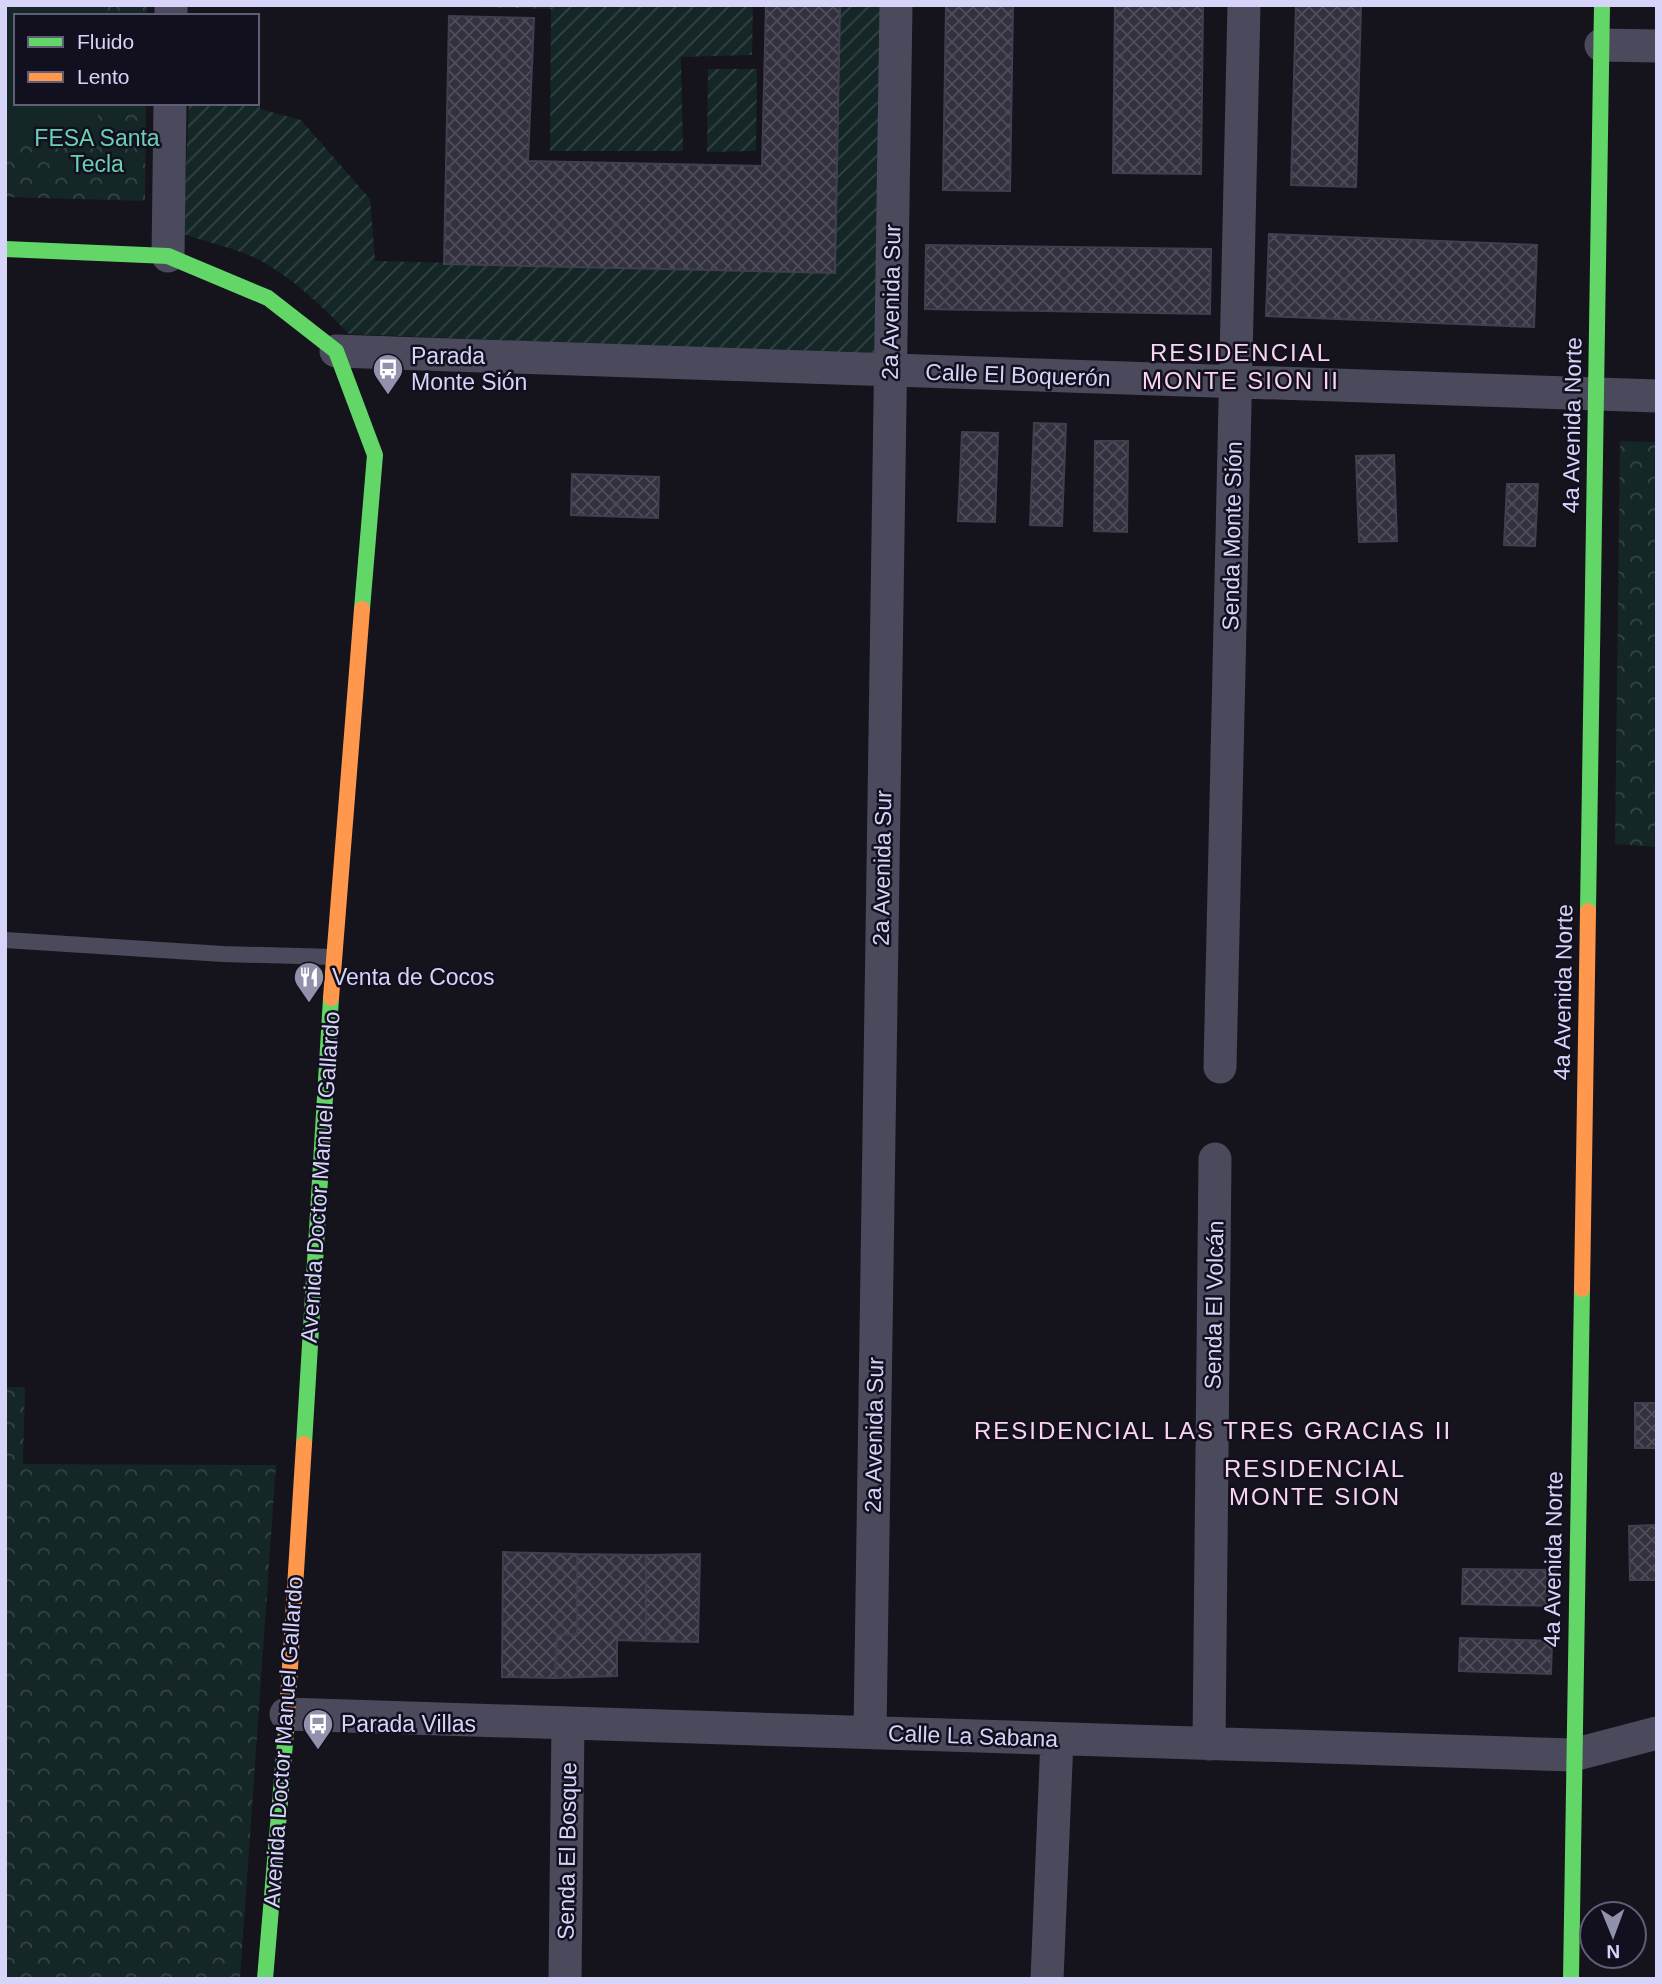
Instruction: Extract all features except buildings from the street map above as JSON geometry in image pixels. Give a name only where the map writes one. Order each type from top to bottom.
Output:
[{"type":"street","name":"2a Avenida Sur","points":[[870,1732],[896,5]]},
{"type":"street","name":"Senda Monte Sión","points":[[1220,1067],[1244,5]]},
{"type":"street","name":"4a Avenida Norte","points":[[1571,1979],[1602,5]]},
{"type":"street","points":[[1601,46],[1657,46]]},
{"type":"street","points":[[168,256],[170,105]]},
{"type":"street","points":[[5,249],[168,256],[268,298],[336,351]]},
{"type":"street","name":"Calle El Boquerón","points":[[336,351],[1657,396]]},
{"type":"street","name":"Avenida Doctor Manuel Gallardo","points":[[265,1979],[285,1746],[334,957],[376,456],[336,351]]},
{"type":"street","name":"Senda El Volcán","points":[[1209,1744],[1215,1159]]},
{"type":"street","name":"Calle La Sabana","points":[[286,1714],[1573,1755],[1657,1733]]},
{"type":"street","name":"Senda El Bosque","points":[[565,1979],[568,1723]]},
{"type":"street","points":[[1046,1979],[1057,1740]]},
{"type":"lane","points":[[5,940],[223,954],[334,957]]},
{"type":"green space","name":"FESA Santa Tecla","points":[[5,5],[148,5],[147,14],[14,14],[14,105],[146,105],[145,201],[5,197]]},
{"type":"green space","points":[[5,5],[99,5],[99,14],[14,14],[14,105],[98,105],[98,140],[5,138]]},
{"type":"green space","points":[[405,5],[753,5],[752,55],[681,57],[683,151],[550,151],[551,9]]},
{"type":"green space","points":[[840,5],[885,5],[876,355],[349,334],[314,300],[274,269],[246,254],[183,234],[189,105],[259,105],[259,83],[260,109],[301,120],[370,199],[375,261],[835,273]]},
{"type":"green space","points":[[708,69],[757,69],[756,151],[707,152]]},
{"type":"green space","points":[[1620,441],[1657,442],[1657,847],[1615,844]]},
{"type":"green space","points":[[5,1387],[25,1387],[23,1464],[276,1465],[240,1979],[5,1979]]},
{"type":"traffic: fast","points":[[1588,911],[1602,5]]},
{"type":"traffic: fast","points":[[5,249],[168,256],[268,298],[336,351],[375,455],[362,609]]},
{"type":"traffic: fast","points":[[304,1444],[331,998]]},
{"type":"traffic: fast","points":[[1571,1979],[1582,1289]]},
{"type":"traffic: fast","points":[[265,1979],[286,1731]]},
{"type":"traffic: slow","points":[[331,998],[362,609]]},
{"type":"traffic: slow","points":[[1582,1289],[1588,911]]},
{"type":"traffic: slow","points":[[286,1731],[304,1444]]},
{"type":"place","name":"Parada Monte Sión","points":[[388,396]]},
{"type":"place","name":"Venta de Cocos","points":[[309,1004]]},
{"type":"place","name":"Parada Villas","points":[[318,1751]]},
{"type":"district","name":"RESIDENCIAL MONTE SION II","points":[[1241,366]]},
{"type":"district","name":"RESIDENCIAL LAS TRES GRACIAS II","points":[[1213,1430]]},
{"type":"district","name":"RESIDENCIAL MONTE SION","points":[[1315,1482]]}]
